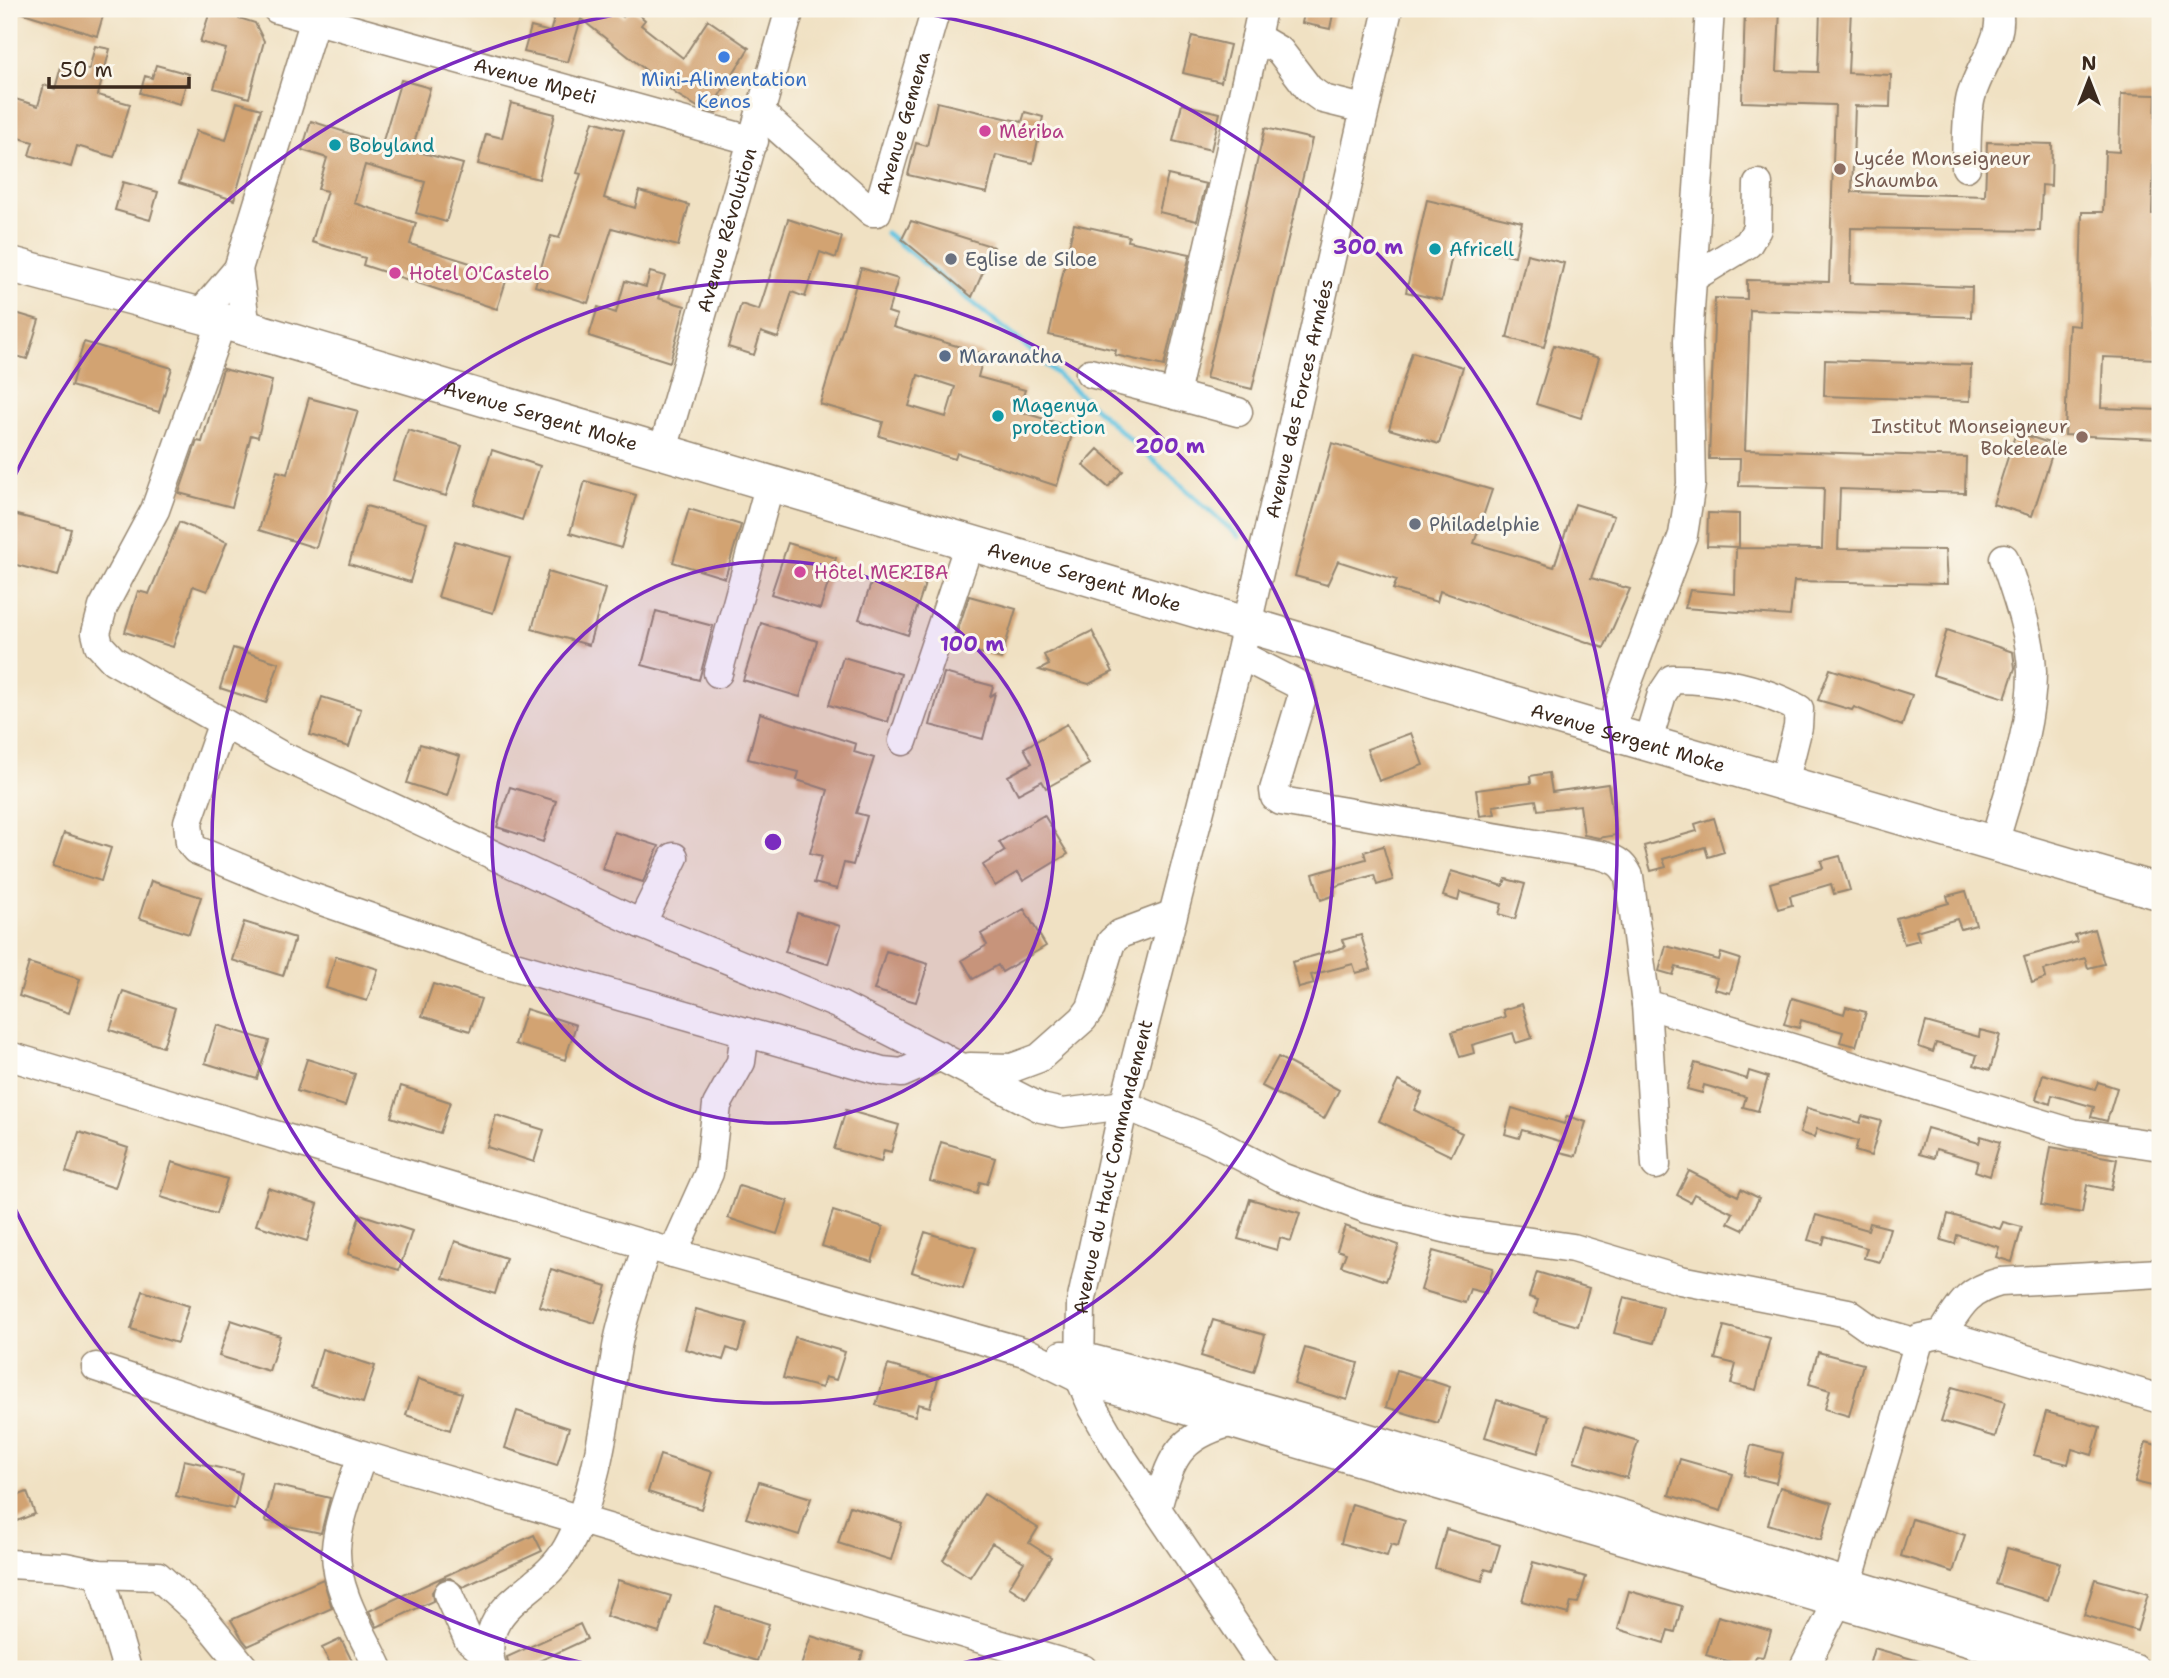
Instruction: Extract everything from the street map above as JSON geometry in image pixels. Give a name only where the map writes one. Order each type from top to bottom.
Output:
[{"type":"main road","name":"Avenue Sergent Moke","points":[[9,264],[223,322],[663,450],[969,544],[1243,640],[1609,732],[2160,892]]},
{"type":"street","name":"Avenue Mpeti","points":[[277,9],[758,127]]},
{"type":"street","name":"Avenue Révolution","points":[[663,450],[790,9]]},
{"type":"street","name":"Avenue Gemena","points":[[758,127],[872,212],[877,212],[936,9]]},
{"type":"street","points":[[1175,395],[1262,9]]},
{"type":"street","name":"Avenue des Forces Armées","points":[[1243,640],[1388,9]]},
{"type":"street","points":[[1609,732],[1675,556],[1688,511],[1691,484],[1688,340],[1710,9]]},
{"type":"street","points":[[1966,167],[1970,100],[2002,20],[1997,9]]},
{"type":"street","points":[[315,19],[223,322],[155,510],[103,607],[96,633],[99,645],[113,660],[222,725],[641,924],[837,1004],[1041,1108],[1063,1113],[1124,1105],[1188,1130],[1281,1177],[1367,1209],[1461,1232],[1573,1248],[1680,1280],[1848,1313],[1872,1330],[1930,1338],[2160,1399]]},
{"type":"street","points":[[1256,37],[1280,51],[1316,94],[1364,109]]},
{"type":"street","points":[[1692,278],[1748,244],[1757,229],[1758,184]]},
{"type":"street","points":[[223,322],[238,269]]},
{"type":"street","points":[[1090,373],[1238,412]]},
{"type":"street","points":[[719,673],[770,483]]},
{"type":"street","points":[[903,741],[969,544]]},
{"type":"street","points":[[1994,844],[2028,723],[2032,671],[2021,611],[2004,558]]},
{"type":"street","points":[[1243,640],[1298,685],[1302,697],[1274,789],[1275,797],[1280,801],[1600,855],[1614,859],[1624,866],[1629,876],[1646,1004],[1656,1165]]},
{"type":"street","name":"Avenue du Haut Commandement","points":[[1243,640],[1124,1105],[1081,1303],[1080,1367],[1119,1453],[1265,1669]]},
{"type":"street","points":[[1647,744],[1662,694],[1672,679],[1696,679],[1777,697],[1799,709],[1798,727],[1784,783]]},
{"type":"street","points":[[222,725],[188,822],[190,844],[196,850],[308,896],[483,957],[891,1073],[952,1062],[1012,1068],[1039,1058],[1083,1019],[1091,1008],[1111,942],[1120,934],[1171,915]]},
{"type":"street","points":[[641,924],[674,857]]},
{"type":"street","points":[[1646,1004],[2073,1133],[2160,1146]]},
{"type":"street","points":[[490,1663],[492,1625],[554,1566],[582,1521],[617,1346],[660,1249],[709,1173],[717,1105],[741,1062],[745,1032]]},
{"type":"street","points":[[9,1056],[660,1249],[1028,1353],[1332,1427],[1844,1593],[2059,1669]]},
{"type":"street","points":[[1803,1669],[1816,1639],[1844,1593],[1930,1338],[1973,1291],[1984,1286],[2000,1282],[2160,1273]]},
{"type":"street","points":[[96,1367],[362,1455],[1083,1669]]},
{"type":"street","points":[[1080,1367],[1229,1423],[1844,1593],[2135,1669]]},
{"type":"street","points":[[1157,1509],[1166,1474],[1178,1453],[1202,1430],[1229,1423]]},
{"type":"street","points":[[362,1455],[338,1535],[337,1559],[344,1594],[379,1669]]},
{"type":"street","points":[[9,1564],[65,1567],[99,1574],[158,1576],[170,1584],[206,1621],[245,1669]]},
{"type":"street","points":[[99,1574],[127,1669]]},
{"type":"street","points":[[448,1594],[468,1639],[490,1663]]},
{"type":"building","points":[[20,9],[105,9],[97,36],[20,12]]},
{"type":"building","points":[[211,9],[255,23],[264,41],[249,98],[214,88],[226,49],[200,42]]},
{"type":"building","points":[[557,9],[613,9],[623,17],[632,9],[645,20],[641,25],[683,58],[708,20],[749,48],[719,96],[725,100],[716,113],[701,109],[676,94],[581,19],[568,62],[524,52],[531,27],[550,32]]},
{"type":"building","points":[[1305,9],[1334,9],[1330,29],[1302,23]]},
{"type":"building","points":[[1745,9],[1780,9],[1777,71],[1818,72],[1820,9],[1851,9],[1848,73],[1891,75],[1890,107],[1855,106],[1852,192],[1985,196],[1987,142],[2052,144],[2051,186],[2042,185],[2040,231],[1851,228],[1850,283],[1972,287],[1971,317],[1750,310],[1745,450],[1966,457],[1965,493],[1840,489],[1838,549],[1945,550],[1947,584],[1794,581],[1790,616],[1685,608],[1690,590],[1735,594],[1736,548],[1822,549],[1824,488],[1739,486],[1740,459],[1709,459],[1715,298],[1747,299],[1747,280],[1829,282],[1835,105],[1742,102]]},
{"type":"building","points":[[1192,36],[1230,45],[1221,82],[1183,73]]},
{"type":"building","points":[[95,46],[110,49],[98,95],[130,104],[114,157],[77,146],[71,167],[29,155],[33,142],[9,135],[9,97],[38,106],[44,85],[55,89],[62,63],[89,70]]},
{"type":"building","points":[[156,65],[189,74],[180,104],[140,93],[145,76],[152,78]]},
{"type":"building","points":[[401,80],[430,88],[412,150],[463,164],[446,222],[416,213],[425,182],[365,165],[354,203],[416,223],[410,244],[508,275],[497,309],[363,265],[365,258],[312,242],[327,191],[318,189],[327,158],[302,150],[311,121],[382,144]]},
{"type":"building","points":[[2121,94],[2156,95],[2152,214],[2157,214],[2154,328],[2160,329],[2160,359],[2103,357],[2101,408],[2160,410],[2160,439],[2065,435],[2069,325],[2079,326],[2082,212],[2103,212],[2105,151],[2119,152]]},
{"type":"building","points":[[237,102],[261,109],[234,200],[179,183],[196,131],[226,140]]},
{"type":"building","points":[[937,102],[1022,122],[1025,112],[1043,117],[1033,163],[996,155],[987,193],[908,175],[916,143],[927,146]]},
{"type":"building","points":[[511,103],[555,114],[539,179],[478,164],[486,134],[502,138]]},
{"type":"building","points":[[1182,104],[1220,113],[1211,150],[1173,141]]},
{"type":"building","points":[[593,121],[624,130],[604,198],[635,208],[639,191],[689,205],[678,246],[612,228],[588,303],[535,286],[551,236],[559,238],[581,174],[577,173]]},
{"type":"building","points":[[1265,128],[1312,139],[1252,389],[1206,378]]},
{"type":"building","points":[[1168,175],[1206,184],[1197,221],[1159,212]]},
{"type":"building","points":[[123,182],[158,192],[150,220],[115,210]]},
{"type":"building","name":"Africell","points":[[1427,200],[1522,222],[1515,256],[1455,242],[1442,300],[1406,292]]},
{"type":"building","points":[[788,219],[842,237],[836,258],[820,252],[805,297],[792,292],[778,338],[761,332],[754,355],[728,347],[741,304],[759,310]]},
{"type":"building","points":[[911,221],[994,247],[972,297],[902,239]]},
{"type":"building","points":[[1074,224],[1129,236],[1128,241],[1190,254],[1164,366],[1115,355],[1116,350],[1049,335]]},
{"type":"building","points":[[1527,254],[1564,263],[1544,347],[1507,338]]},
{"type":"building","points":[[861,268],[898,279],[888,312],[897,315],[893,327],[984,354],[978,377],[1025,390],[1018,411],[1074,428],[1057,486],[957,453],[955,459],[879,436],[883,422],[820,404]],"holes":[[[918,375],[955,387],[946,417],[909,406]]]},
{"type":"building","points":[[650,272],[665,276],[658,298],[685,306],[670,362],[589,336],[598,307],[616,313],[625,281],[646,287]]},
{"type":"building","points":[[9,311],[39,320],[27,359],[9,354]]},
{"type":"building","points":[[84,342],[172,368],[159,412],[71,386]]},
{"type":"building","points":[[1554,345],[1599,358],[1581,418],[1536,404]]},
{"type":"building","points":[[1412,352],[1463,367],[1439,444],[1389,429]]},
{"type":"building","points":[[1825,360],[1971,365],[1970,401],[1824,396]]},
{"type":"building","points":[[223,369],[272,381],[258,437],[251,435],[232,507],[179,493],[197,441],[202,442]]},
{"type":"building","points":[[309,398],[358,411],[316,548],[259,530],[277,471],[287,474]]},
{"type":"building","points":[[408,430],[462,446],[446,496],[393,480]]},
{"type":"building","points":[[2016,432],[2055,445],[2032,516],[1993,504]]},
{"type":"building","points":[[1332,443],[1492,490],[1474,543],[1554,567],[1575,504],[1614,516],[1591,578],[1630,589],[1604,648],[1440,591],[1437,602],[1393,589],[1397,580],[1338,561],[1327,585],[1295,576]]},
{"type":"building","points":[[1098,449],[1123,471],[1108,487],[1083,465]]},
{"type":"building","points":[[492,450],[540,466],[522,520],[474,504]]},
{"type":"building","points":[[585,481],[636,495],[621,548],[570,533]]},
{"type":"building","points":[[366,506],[427,523],[410,582],[349,564]]},
{"type":"building","points":[[689,509],[741,525],[725,578],[673,562]]},
{"type":"building","points":[[9,513],[71,529],[58,576],[9,563]]},
{"type":"building","points":[[1708,513],[1739,514],[1739,547],[1707,546]]},
{"type":"building","points":[[179,522],[227,542],[207,591],[193,586],[173,647],[125,632],[138,591],[149,594]]},
{"type":"building","points":[[455,541],[510,557],[493,613],[438,597]]},
{"type":"building","points":[[788,543],[836,558],[820,609],[771,594]]},
{"type":"building","points":[[877,566],[926,581],[908,635],[859,619]]},
{"type":"building","points":[[548,572],[605,589],[589,645],[532,629]]},
{"type":"building","points":[[969,596],[1016,609],[1001,659],[953,645]]},
{"type":"building","points":[[656,611],[713,626],[699,680],[642,665]]},
{"type":"building","points":[[761,623],[817,641],[800,697],[743,680]]},
{"type":"building","points":[[1947,630],[2013,652],[2015,668],[2005,698],[1933,675]]},
{"type":"building","points":[[1092,631],[1113,672],[1089,684],[1039,670],[1049,665],[1044,655]]},
{"type":"building","points":[[233,648],[279,663],[266,703],[220,688]]},
{"type":"building","points":[[843,657],[901,674],[888,722],[829,705]]},
{"type":"building","points":[[1830,669],[1912,695],[1902,726],[1854,707],[1852,710],[1818,700]]},
{"type":"building","points":[[944,673],[993,686],[990,696],[995,693],[983,739],[930,725]]},
{"type":"building","points":[[322,697],[361,709],[349,747],[310,735]]},
{"type":"building","points":[[760,713],[856,744],[854,752],[874,758],[856,813],[867,816],[853,865],[844,863],[837,889],[814,883],[822,856],[810,853],[828,790],[797,780],[799,772],[748,759]]},
{"type":"building","points":[[1067,724],[1089,764],[1046,788],[1042,781],[1018,794],[1008,776],[1032,763],[1024,748]]},
{"type":"building","points":[[1411,733],[1423,765],[1379,781],[1367,749]]},
{"type":"building","points":[[420,744],[460,756],[447,796],[407,783]]},
{"type":"building","points":[[1549,773],[1552,792],[1608,784],[1616,835],[1599,838],[1584,835],[1580,805],[1538,810],[1536,800],[1493,806],[1495,814],[1480,816],[1476,790],[1531,783],[1530,776]]},
{"type":"building","points":[[510,787],[556,801],[543,842],[497,827]]},
{"type":"building","points":[[1044,815],[1068,854],[1023,881],[1018,872],[995,886],[983,865],[1005,851],[999,842]]},
{"type":"building","points":[[1714,818],[1724,852],[1708,857],[1705,847],[1663,859],[1666,867],[1651,871],[1644,846],[1697,831],[1695,824]]},
{"type":"building","points":[[614,832],[659,846],[643,882],[602,869]]},
{"type":"building","points":[[64,833],[111,848],[101,881],[53,866]]},
{"type":"building","points":[[1383,846],[1393,880],[1377,885],[1374,875],[1333,887],[1335,895],[1321,900],[1313,874],[1366,859],[1364,852]]},
{"type":"building","points":[[1840,856],[1850,890],[1834,894],[1831,884],[1790,896],[1792,905],[1778,909],[1770,883],[1823,868],[1821,861]]},
{"type":"building","points":[[1451,871],[1503,886],[1506,879],[1525,884],[1515,919],[1499,914],[1502,904],[1460,892],[1458,901],[1443,896]]},
{"type":"building","points":[[151,881],[201,897],[189,934],[139,918]]},
{"type":"building","points":[[1966,891],[1976,925],[1961,929],[1957,919],[1916,931],[1919,940],[1904,944],[1896,918],[1949,903],[1947,896]]},
{"type":"building","points":[[1024,909],[1046,946],[1002,972],[998,965],[973,979],[962,960],[987,945],[981,934]]},
{"type":"building","points":[[797,913],[840,926],[828,964],[785,952]]},
{"type":"building","points":[[244,922],[295,938],[283,976],[232,960]]},
{"type":"building","points":[[2094,929],[2104,964],[2088,968],[2085,958],[2044,970],[2046,978],[2032,983],[2024,957],[2077,942],[2075,935]]},
{"type":"building","points":[[1361,935],[1371,969],[1356,973],[1353,964],[1311,975],[1314,984],[1299,988],[1292,962],[1345,947],[1342,940]]},
{"type":"building","points":[[1666,946],[1719,960],[1721,953],[1740,959],[1730,993],[1714,989],[1717,978],[1676,967],[1673,975],[1659,971]]},
{"type":"building","points":[[886,951],[928,964],[916,1002],[874,990]]},
{"type":"building","points":[[336,956],[378,969],[367,1001],[326,988]]},
{"type":"building","points":[[29,963],[80,979],[69,1013],[19,996]]},
{"type":"building","points":[[433,984],[481,999],[470,1031],[422,1016]]},
{"type":"building","points":[[123,991],[175,1008],[163,1047],[110,1030]]},
{"type":"building","points":[[1792,998],[1844,1014],[1846,1007],[1866,1012],[1856,1046],[1840,1042],[1843,1032],[1801,1020],[1799,1028],[1784,1024]]},
{"type":"building","points":[[1522,1004],[1532,1038],[1516,1043],[1513,1033],[1472,1045],[1474,1053],[1460,1057],[1452,1032],[1505,1017],[1503,1010]]},
{"type":"building","points":[[526,1009],[576,1025],[565,1060],[515,1044]]},
{"type":"building","points":[[1926,1022],[1979,1037],[1980,1030],[2000,1035],[1990,1070],[1974,1065],[1977,1055],[1936,1043],[1933,1052],[1919,1047]]},
{"type":"building","points":[[217,1025],[269,1041],[257,1079],[205,1063]]},
{"type":"building","points":[[1278,1057],[1339,1090],[1324,1119],[1262,1086]]},
{"type":"building","points":[[307,1059],[355,1074],[345,1106],[297,1091]]},
{"type":"building","points":[[1695,1063],[1747,1079],[1749,1071],[1768,1077],[1758,1111],[1743,1107],[1746,1097],[1704,1085],[1702,1093],[1687,1089]]},
{"type":"building","points":[[2043,1074],[2095,1089],[2098,1082],[2117,1088],[2107,1121],[2091,1117],[2094,1107],[2052,1095],[2050,1104],[2036,1099]]},
{"type":"building","points":[[1398,1081],[1422,1093],[1414,1110],[1462,1133],[1451,1156],[1379,1121]]},
{"type":"building","points":[[401,1086],[450,1102],[440,1133],[391,1117]]},
{"type":"building","points":[[1512,1108],[1564,1124],[1567,1116],[1586,1122],[1576,1156],[1560,1152],[1563,1142],[1522,1130],[1519,1138],[1505,1134]]},
{"type":"building","points":[[1807,1108],[1860,1123],[1862,1116],[1881,1121],[1871,1156],[1855,1151],[1858,1141],[1817,1129],[1814,1137],[1800,1133]]},
{"type":"building","points":[[846,1110],[899,1125],[891,1152],[884,1150],[881,1162],[834,1149]]},
{"type":"building","points":[[496,1115],[544,1130],[534,1162],[487,1147]]},
{"type":"building","points":[[1927,1128],[1979,1143],[1981,1136],[2000,1142],[1990,1176],[1975,1171],[1978,1161],[1936,1149],[1934,1158],[1919,1154]]},
{"type":"building","points":[[79,1132],[128,1148],[115,1188],[66,1172]]},
{"type":"building","points":[[941,1142],[995,1158],[987,1184],[980,1182],[977,1194],[930,1181]]},
{"type":"building","points":[[2051,1147],[2117,1159],[2111,1190],[2087,1185],[2082,1213],[2041,1205]]},
{"type":"building","points":[[172,1162],[227,1179],[216,1214],[161,1197]]},
{"type":"building","points":[[1689,1171],[1738,1196],[1741,1189],[1759,1198],[1743,1230],[1728,1223],[1733,1213],[1694,1194],[1690,1202],[1677,1195]]},
{"type":"building","points":[[739,1186],[788,1201],[777,1234],[728,1218]]},
{"type":"building","points":[[268,1188],[318,1204],[307,1241],[256,1225]]},
{"type":"building","points":[[1250,1199],[1300,1213],[1291,1241],[1280,1238],[1277,1250],[1238,1239]]},
{"type":"building","points":[[833,1211],[883,1227],[872,1262],[822,1246]]},
{"type":"building","points":[[360,1214],[412,1231],[399,1270],[348,1254]]},
{"type":"building","points":[[1948,1214],[2000,1229],[2003,1222],[2022,1227],[2012,1262],[1996,1257],[1999,1247],[1957,1235],[1955,1244],[1941,1240]]},
{"type":"building","points":[[1816,1215],[1868,1230],[1870,1223],[1890,1228],[1880,1262],[1864,1258],[1867,1248],[1825,1236],[1823,1244],[1808,1240]]},
{"type":"building","points":[[1345,1226],[1399,1245],[1386,1281],[1341,1266],[1346,1253],[1337,1250]]},
{"type":"building","points":[[925,1232],[976,1248],[963,1289],[912,1272]]},
{"type":"building","points":[[455,1241],[506,1258],[495,1294],[443,1278]]},
{"type":"building","points":[[1433,1251],[1493,1268],[1486,1293],[1470,1289],[1465,1303],[1421,1290]]},
{"type":"building","points":[[551,1269],[607,1286],[595,1323],[539,1306]]},
{"type":"building","points":[[1537,1272],[1589,1288],[1578,1326],[1534,1313],[1538,1300],[1529,1297]]},
{"type":"building","points":[[143,1291],[189,1306],[177,1343],[131,1329]]},
{"type":"building","points":[[1624,1297],[1663,1307],[1654,1343],[1614,1333]]},
{"type":"building","points":[[696,1309],[746,1323],[738,1352],[727,1348],[723,1360],[685,1349]]},
{"type":"building","points":[[231,1320],[280,1336],[269,1371],[219,1356]]},
{"type":"building","points":[[1213,1320],[1265,1335],[1254,1372],[1201,1356]]},
{"type":"building","points":[[1724,1326],[1770,1338],[1756,1390],[1731,1384],[1736,1364],[1715,1359]]},
{"type":"building","points":[[795,1337],[845,1352],[836,1380],[825,1377],[822,1388],[783,1378]]},
{"type":"building","points":[[1305,1348],[1358,1363],[1347,1400],[1294,1384]]},
{"type":"building","points":[[322,1349],[375,1366],[363,1403],[311,1387]]},
{"type":"building","points":[[1818,1352],[1863,1364],[1849,1416],[1825,1409],[1830,1390],[1809,1384]]},
{"type":"building","points":[[888,1365],[938,1379],[930,1407],[918,1404],[915,1416],[876,1405]]},
{"type":"building","points":[[1397,1370],[1450,1387],[1438,1423],[1386,1407]]},
{"type":"building","points":[[418,1379],[462,1393],[450,1430],[406,1415]]},
{"type":"building","points":[[1952,1387],[2005,1402],[1995,1437],[1941,1421]]},
{"type":"building","points":[[1497,1400],[1549,1416],[1538,1453],[1485,1437]]},
{"type":"building","points":[[517,1411],[569,1428],[557,1465],[505,1448]]},
{"type":"building","points":[[2046,1412],[2100,1427],[2092,1455],[2072,1449],[2068,1464],[2034,1455]]},
{"type":"building","points":[[1586,1425],[1638,1441],[1627,1478],[1574,1462]]},
{"type":"building","points":[[2146,1442],[2160,1446],[2160,1488],[2135,1482]]},
{"type":"building","points":[[1751,1445],[1783,1453],[1776,1483],[1744,1475]]},
{"type":"building","points":[[660,1455],[713,1472],[701,1509],[648,1492]]},
{"type":"building","points":[[1680,1459],[1733,1474],[1721,1511],[1669,1495]]},
{"type":"building","points":[[184,1460],[242,1473],[234,1509],[176,1496]]},
{"type":"building","points":[[759,1482],[811,1498],[799,1535],[746,1518]]},
{"type":"building","points":[[274,1485],[330,1498],[321,1533],[265,1521]]},
{"type":"building","points":[[1780,1487],[1832,1503],[1821,1540],[1768,1524]]},
{"type":"building","points":[[27,1492],[35,1514],[9,1524],[9,1499]]},
{"type":"building","points":[[984,1494],[1038,1528],[1029,1543],[1051,1557],[1026,1598],[1009,1587],[1024,1562],[992,1543],[970,1577],[943,1560]]},
{"type":"building","points":[[1352,1504],[1405,1520],[1398,1546],[1391,1544],[1387,1556],[1341,1543]]},
{"type":"building","points":[[850,1506],[902,1523],[891,1560],[838,1543]]},
{"type":"building","points":[[1912,1519],[1965,1535],[1953,1572],[1901,1556]]},
{"type":"building","points":[[1446,1529],[1500,1545],[1492,1571],[1485,1569],[1482,1581],[1435,1568]]},
{"type":"building","points":[[534,1535],[542,1551],[463,1587],[450,1578],[441,1579],[432,1592],[433,1601],[377,1627],[369,1611]]},
{"type":"building","points":[[2007,1548],[2060,1563],[2048,1600],[1996,1584]]},
{"type":"building","points":[[1533,1562],[1586,1577],[1578,1603],[1571,1602],[1568,1614],[1522,1601]]},
{"type":"building","points":[[323,1579],[332,1608],[248,1646],[231,1620]]},
{"type":"building","points":[[2095,1579],[2148,1594],[2137,1631],[2084,1615]]},
{"type":"building","points":[[618,1580],[671,1596],[659,1633],[606,1616]]},
{"type":"building","points":[[1629,1591],[1682,1606],[1675,1632],[1668,1630],[1664,1643],[1618,1629]]},
{"type":"building","points":[[716,1607],[769,1624],[757,1661],[704,1644]]},
{"type":"building","points":[[1718,1616],[1771,1631],[1763,1657],[1756,1656],[1753,1668],[1706,1655]]},
{"type":"building","points":[[580,1624],[587,1639],[522,1669],[509,1669],[507,1657]]},
{"type":"building","points":[[811,1636],[863,1652],[858,1669],[800,1669]]},
{"type":"building","points":[[341,1639],[356,1669],[333,1669],[322,1648]]},
{"type":"building","points":[[1874,1648],[1933,1665],[1932,1669],[1868,1669]]},
{"type":"waterway","points":[[886,233],[1021,342],[1239,537]]},
{"type":"place","name":"Mini-Alimentation Kenos","points":[[724,57]]},
{"type":"place","name":"Mériba","points":[[985,131]]},
{"type":"place","name":"Bobyland","points":[[335,145]]},
{"type":"place","name":"Lycée Monseigneur Shaumba","points":[[1840,169]]},
{"type":"place","name":"Africell","points":[[1435,249]]},
{"type":"place","name":"Eglise de Siloe","points":[[951,259]]},
{"type":"place","name":"Hotel O'Castelo","points":[[395,273]]},
{"type":"place","name":"Maranatha","points":[[945,356]]},
{"type":"place","name":"Magenya protection","points":[[998,416]]},
{"type":"place","name":"Institut Monseigneur Bokeleale","points":[[2082,437]]},
{"type":"place","name":"Philadelphie","points":[[1415,524]]},
{"type":"place","name":"Hôtel MERIBA","points":[[800,572]]}]
